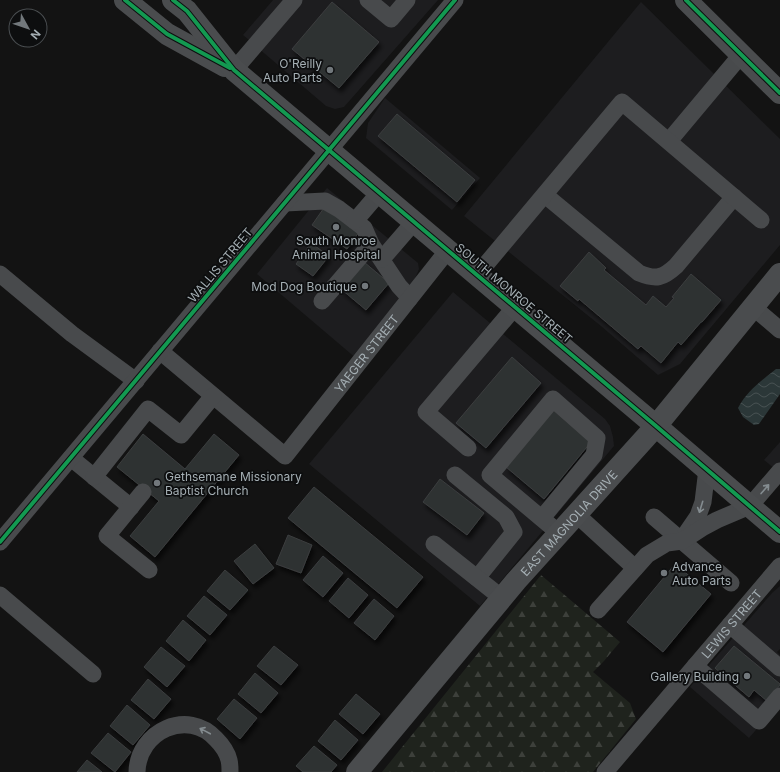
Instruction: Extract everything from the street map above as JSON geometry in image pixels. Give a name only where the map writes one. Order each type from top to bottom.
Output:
[{"type":"main road","name":"SOUTH MONROE STREET","points":[[125,0],[167,34],[234,70]]},
{"type":"main road","name":"SOUTH MONROE STREET","points":[[173,0],[187,11],[234,70],[780,532]]},
{"type":"main road","points":[[686,0],[780,93]]},
{"type":"main road","name":"EAST MAGNOLIA DRIVE","points":[[357,772],[502,598],[656,426],[780,274]]},
{"type":"street","points":[[234,70],[294,0]]},
{"type":"street","points":[[368,0],[391,19],[407,0]]},
{"type":"street","name":"WALLIS STREET","points":[[0,542],[455,0]]},
{"type":"street","points":[[669,142],[741,55]]},
{"type":"street","points":[[477,275],[622,102],[761,220]]},
{"type":"street","points":[[355,221],[379,193]]},
{"type":"street","points":[[545,195],[639,273],[649,277],[659,277],[667,274],[676,266],[734,197]]},
{"type":"street","points":[[285,203],[325,201],[355,221],[364,228],[371,244],[399,286],[410,298]]},
{"type":"street","points":[[382,259],[414,222]]},
{"type":"street","points":[[322,301],[371,244]]},
{"type":"street","name":"YAEGER STREET","points":[[213,396],[284,456],[448,250]]},
{"type":"street","points":[[0,274],[72,334],[136,381]]},
{"type":"street","points":[[468,448],[426,412],[515,307]]},
{"type":"street","points":[[753,307],[780,330]]},
{"type":"street","points":[[94,477],[148,409],[181,435],[213,396],[160,351]]},
{"type":"street","points":[[542,518],[594,455],[597,438],[552,399],[490,475],[559,533]]},
{"type":"street","points":[[71,458],[131,507]]},
{"type":"street","points":[[682,541],[698,516],[703,502],[707,469]]},
{"type":"street","points":[[598,610],[647,555],[667,543],[682,541],[707,525],[750,506],[780,471]]},
{"type":"street","points":[[455,475],[506,517],[514,532],[477,578]]},
{"type":"street","points":[[143,492],[107,536],[149,570]]},
{"type":"street","points":[[576,514],[635,568]]},
{"type":"street","points":[[654,517],[731,583]]},
{"type":"street","points":[[434,544],[502,598]]},
{"type":"street","name":"LEWIS STREET","points":[[605,772],[780,566]]},
{"type":"street","points":[[0,595],[92,674]]},
{"type":"street","points":[[730,625],[780,668]]},
{"type":"street","points":[[695,666],[759,721],[780,696]]},
{"type":"street","points":[[137,772],[139,756],[146,744],[156,734],[169,727],[183,725],[199,727],[212,734],[223,746],[229,760],[230,772]]},
{"type":"shaded area","name":"O'Reilly Auto Parts","points":[[273,0],[438,0],[344,107],[335,109],[326,106],[243,35]]},
{"type":"shaded area","points":[[641,2],[780,139],[780,245],[680,364],[658,375],[601,326],[464,216]]},
{"type":"shaded area","points":[[385,98],[480,178],[452,210],[366,138],[368,123]]},
{"type":"shaded area","points":[[327,188],[418,263],[419,269],[412,286],[357,359],[257,274]]},
{"type":"shaded area","points":[[453,292],[605,419],[610,426],[614,446],[480,606],[309,464]]},
{"type":"shaded area","points":[[780,442],[780,473],[764,460]]},
{"type":"shaded area","points":[[780,586],[780,649],[777,652],[780,655],[780,702],[749,738],[690,687],[772,593]]},
{"type":"green space","points":[[541,575],[620,642],[593,672],[630,703],[636,719],[593,772],[382,772]]},
{"type":"water","points":[[776,369],[780,369],[780,394],[759,424],[754,425],[743,417],[738,408],[750,391]]},
{"type":"building","points":[[332,2],[379,42],[339,88],[292,49]]},
{"type":"building","points":[[397,114],[475,180],[457,202],[378,136]]},
{"type":"building","name":"South Monroe Animal Hospital","points":[[326,205],[361,229],[347,249],[312,225]]},
{"type":"building","points":[[311,243],[329,256],[313,276],[296,264]]},
{"type":"building","points":[[589,252],[606,268],[604,270],[646,305],[653,296],[666,307],[674,298],[672,297],[691,274],[721,300],[681,345],[678,342],[661,363],[641,346],[638,349],[579,299],[578,301],[560,286]]},
{"type":"building","name":"Mod Dog Boutique","points":[[364,262],[389,283],[366,310],[341,289]]},
{"type":"building","points":[[512,357],[541,383],[486,448],[456,423]]},
{"type":"building","points":[[553,410],[591,442],[544,499],[506,467]]},
{"type":"building","name":"Gethsemane Missionary Baptist Church","points":[[143,434],[185,469],[214,434],[239,455],[155,557],[130,536],[159,501],[117,467]]},
{"type":"building","points":[[440,479],[484,513],[467,535],[423,502]]},
{"type":"building","points":[[314,487],[423,577],[397,608],[288,518]]},
{"type":"building","points":[[288,535],[312,545],[301,573],[276,564]]},
{"type":"building","points":[[255,544],[274,568],[253,584],[234,561]]},
{"type":"building","points":[[323,556],[343,573],[323,597],[303,580]]},
{"type":"building","points":[[675,564],[711,594],[663,652],[627,622]]},
{"type":"building","points":[[225,570],[248,590],[230,610],[207,591]]},
{"type":"building","points":[[348,578],[368,595],[349,618],[329,601]]},
{"type":"building","points":[[204,596],[227,615],[210,635],[187,616]]},
{"type":"building","points":[[374,599],[394,616],[375,640],[354,623]]},
{"type":"building","points":[[183,620],[206,640],[189,661],[166,641]]},
{"type":"building","points":[[274,646],[298,665],[281,685],[257,666]]},
{"type":"building","name":"Gallery Building","points":[[734,646],[780,684],[767,701],[754,690],[749,697],[715,668]]},
{"type":"building","points":[[161,647],[185,666],[167,687],[144,667]]},
{"type":"building","points":[[255,673],[278,693],[261,713],[238,694]]},
{"type":"building","points":[[148,679],[171,699],[154,719],[131,700]]},
{"type":"building","points":[[356,694],[380,714],[363,734],[339,714]]},
{"type":"building","points":[[234,699],[257,718],[240,739],[217,719]]},
{"type":"building","points":[[127,705],[150,725],[133,745],[110,726]]},
{"type":"building","points":[[335,720],[358,740],[341,760],[318,741]]},
{"type":"building","points":[[108,733],[131,752],[115,772],[91,753]]},
{"type":"building","points":[[314,746],[337,765],[331,772],[303,772],[296,766]]},
{"type":"building","points":[[87,760],[102,772],[77,772]]},
{"type":"cycle path","points":[[125,0],[167,34],[230,68]]},
{"type":"cycle path","points":[[173,0],[187,11],[234,70],[780,532]]},
{"type":"cycle path","points":[[0,542],[455,0]]},
{"type":"cycle path","points":[[686,0],[780,93]]},
{"type":"place","name":"O'Reilly Auto Parts","points":[[330,70]]},
{"type":"place","name":"South Monroe Animal Hospital","points":[[336,227]]},
{"type":"place","name":"Mod Dog Boutique","points":[[365,286]]},
{"type":"place","name":"Gethsemane Missionary Baptist Church","points":[[157,483]]},
{"type":"place","name":"Advance Auto Parts","points":[[664,573]]},
{"type":"place","name":"Gallery Building","points":[[747,676]]}]
